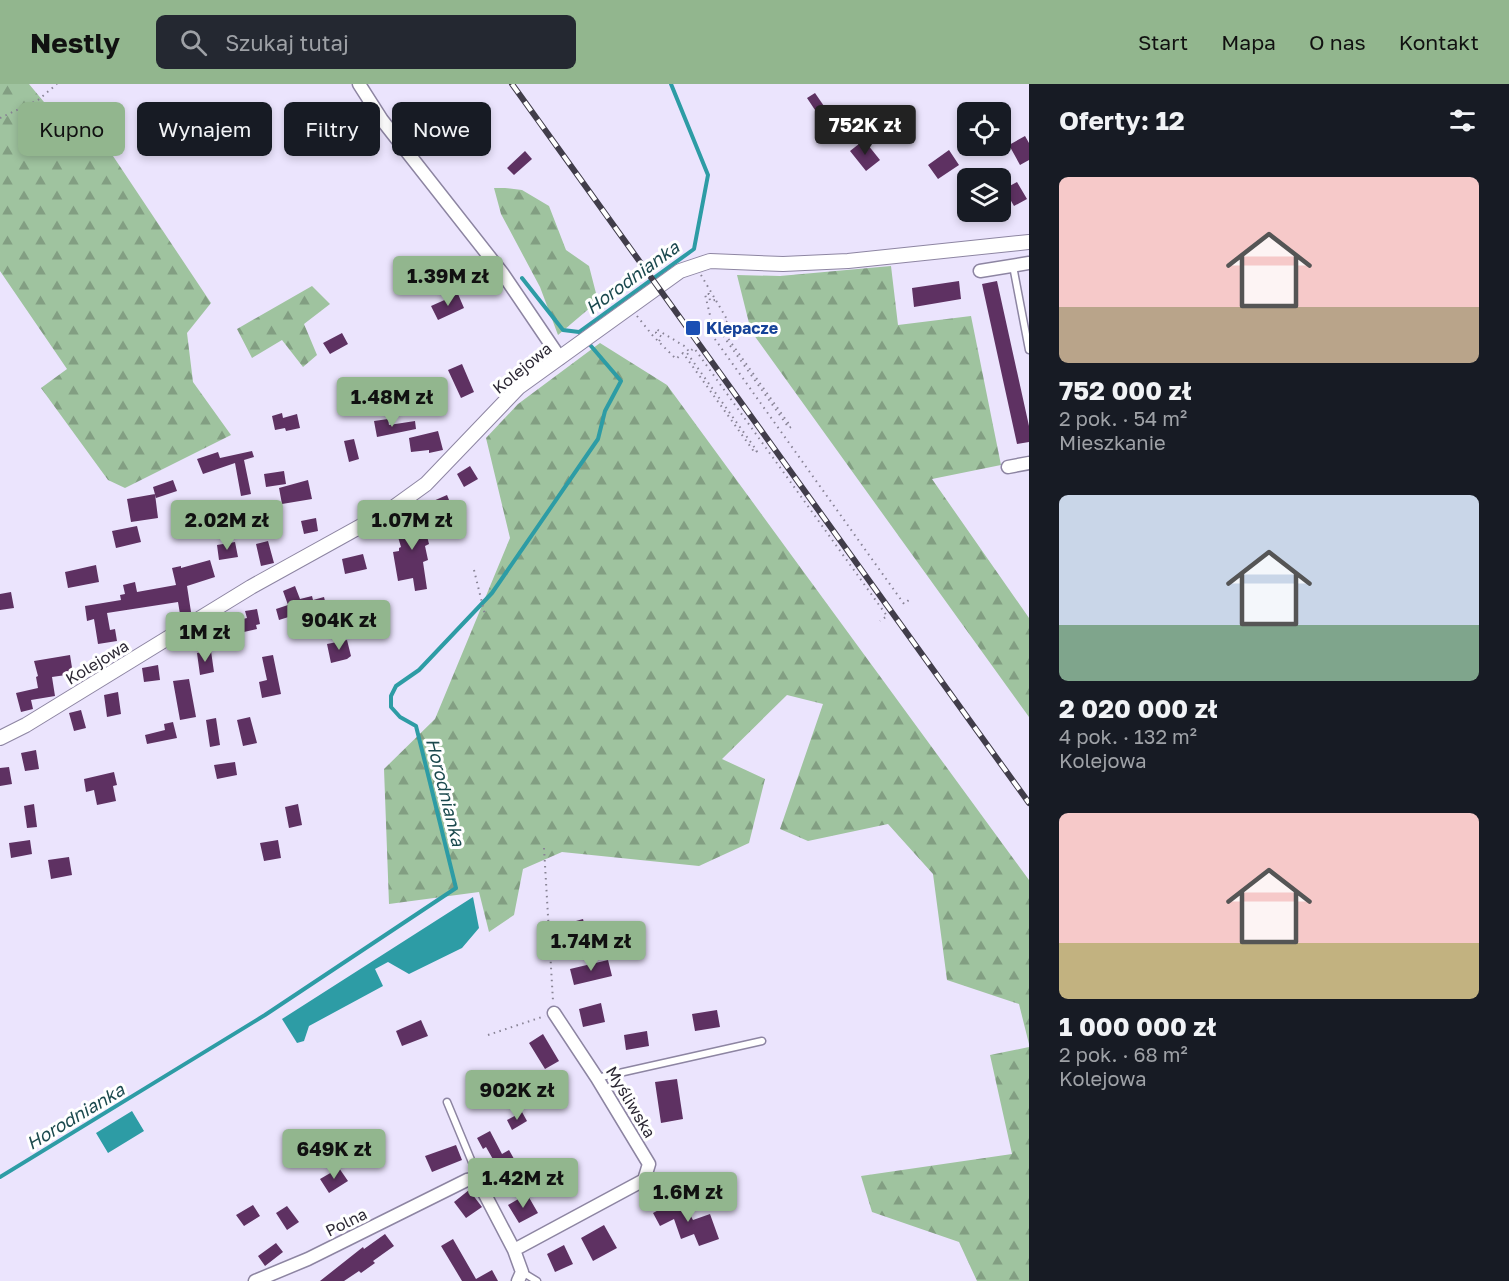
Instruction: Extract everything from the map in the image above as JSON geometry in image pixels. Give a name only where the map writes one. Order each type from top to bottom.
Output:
[{"type":"street","points":[[360,84],[382,120],[503,274],[560,358]]},
{"type":"street","name":"Kolejowa","points":[[0,738],[26,725],[251,587],[390,510],[426,484],[519,387],[672,275],[710,261],[783,264],[849,261],[1029,242]]},
{"type":"street","points":[[980,271],[1029,263]]},
{"type":"street","points":[[1008,467],[1029,463]]},
{"type":"street","name":"Myśliwska","points":[[514,1250],[644,1180],[649,1164],[554,1013]]},
{"type":"street","points":[[473,1179],[479,1183],[514,1250],[520,1276]]},
{"type":"street","name":"Polna","points":[[255,1281],[308,1259],[473,1179]]},
{"type":"lane","points":[[1013,266],[1027,329],[1029,350]]},
{"type":"lane","points":[[597,1078],[762,1041]]},
{"type":"lane","points":[[447,1101],[474,1167],[473,1179]]},
{"type":"lane","points":[[520,1276],[537,1281]]},
{"type":"path","points":[[0,118],[38,100],[57,84]]},
{"type":"path","points":[[694,266],[728,321],[720,327],[791,427],[789,428],[719,330],[712,335],[904,604],[910,599]]},
{"type":"path","points":[[715,300],[710,301],[709,294],[705,294],[716,332]]},
{"type":"path","points":[[630,307],[653,336],[676,359],[683,353],[755,453],[757,451],[687,353],[689,352],[686,347],[656,329],[656,333],[662,337],[659,341]]},
{"type":"path","points":[[689,352],[694,348],[887,616],[880,621]]},
{"type":"path","points":[[474,570],[485,615]]},
{"type":"path","points":[[341,641],[340,638],[346,630]]},
{"type":"path","points":[[488,1035],[554,1013],[544,848]]},
{"type":"green space","points":[[0,84],[29,84],[44,102],[18,102],[18,156],[113,156],[211,303],[187,333],[193,382],[231,435],[125,488],[108,480],[41,388],[67,369],[0,271]]},
{"type":"green space","points":[[494,188],[522,190],[549,206],[566,250],[589,266],[598,301],[558,335],[540,287],[501,214]]},
{"type":"green space","points":[[891,266],[898,325],[971,316],[1001,465],[932,479],[1029,618],[1029,717],[751,331],[737,275],[780,276]]},
{"type":"green space","points":[[312,286],[330,304],[304,324],[317,355],[303,367],[282,340],[252,358],[237,329]]},
{"type":"green space","points":[[600,343],[667,385],[1029,880],[1029,1044],[1019,1004],[947,980],[933,874],[888,824],[808,841],[780,829],[823,704],[787,695],[722,759],[765,779],[749,843],[699,866],[562,852],[523,869],[514,915],[489,932],[479,892],[389,904],[384,769],[435,719],[510,538],[486,438],[518,404]]},
{"type":"green space","points":[[1029,1047],[1029,1281],[977,1281],[959,1242],[872,1212],[861,1176],[1012,1154],[990,1055]]},
{"type":"shaded area","points":[[473,897],[479,928],[462,948],[409,974],[388,962],[375,969],[383,986],[309,1026],[304,1041],[297,1043],[282,1019]]},
{"type":"shaded area","points":[[132,1111],[144,1131],[108,1153],[96,1133]]},
{"type":"building","points":[[815,93],[826,109],[831,105],[839,116],[825,125],[807,98]]},
{"type":"building","points":[[1025,136],[1029,143],[1029,160],[1020,165],[1011,149],[1011,144]]},
{"type":"building","points":[[864,140],[880,160],[866,171],[850,151]]},
{"type":"building","points":[[949,150],[959,165],[938,179],[928,165]]},
{"type":"building","points":[[525,151],[532,159],[514,175],[507,168]]},
{"type":"building","points":[[1017,182],[1027,199],[1014,206],[1011,201],[1011,185]]},
{"type":"building","points":[[959,281],[961,299],[914,307],[912,288]]},
{"type":"building","points":[[997,281],[1029,426],[1029,442],[1017,444],[982,284]]},
{"type":"building","points":[[458,294],[464,308],[438,320],[431,306]]},
{"type":"building","points":[[342,333],[348,344],[330,354],[323,343]]},
{"type":"building","points":[[462,364],[474,392],[461,398],[448,370]]},
{"type":"building","points":[[282,413],[283,418],[297,414],[300,428],[286,431],[285,428],[275,430],[272,416]]},
{"type":"building","points":[[388,419],[389,425],[415,421],[416,429],[377,437],[374,421]]},
{"type":"building","points":[[438,431],[443,450],[429,453],[429,450],[411,452],[409,438]]},
{"type":"building","points":[[354,439],[359,459],[349,462],[344,441]]},
{"type":"building","points":[[252,451],[254,457],[244,460],[251,494],[241,496],[235,463],[203,474],[197,459],[218,452],[220,458]]},
{"type":"building","points":[[470,466],[478,479],[464,487],[457,474]]},
{"type":"building","points":[[284,471],[286,484],[266,487],[264,474]]},
{"type":"building","points":[[173,480],[177,491],[156,498],[153,487]]},
{"type":"building","points":[[308,480],[312,499],[282,504],[279,488]]},
{"type":"building","points":[[155,494],[158,518],[131,522],[127,499]]},
{"type":"building","points":[[447,495],[451,505],[428,515],[424,505]]},
{"type":"building","points":[[422,516],[429,544],[425,546],[428,560],[423,562],[427,589],[415,591],[413,578],[398,581],[393,552],[399,551],[401,547],[393,520],[402,517],[403,521]]},
{"type":"building","points":[[316,518],[318,531],[304,534],[301,521]]},
{"type":"building","points":[[137,526],[141,542],[116,548],[112,531]]},
{"type":"building","points":[[268,541],[274,563],[261,566],[256,544]]},
{"type":"building","points":[[235,542],[238,557],[219,560],[217,545]]},
{"type":"building","points":[[363,554],[367,569],[345,574],[342,559]]},
{"type":"building","points":[[210,560],[215,577],[187,586],[191,612],[180,614],[178,602],[107,613],[110,630],[115,629],[117,641],[98,644],[94,619],[87,621],[85,606],[121,600],[120,595],[125,594],[123,585],[135,582],[137,592],[176,585],[172,568],[181,566],[181,568]]},
{"type":"building","points":[[96,565],[99,582],[68,588],[65,572]]},
{"type":"building","points":[[295,586],[300,599],[312,596],[313,600],[324,597],[329,617],[320,619],[317,608],[279,620],[276,609],[288,605],[283,591]]},
{"type":"building","points":[[11,592],[14,608],[0,610],[0,594]]},
{"type":"building","points":[[257,609],[260,624],[256,625],[257,629],[235,634],[238,643],[225,646],[219,625],[247,618],[245,611]]},
{"type":"building","points":[[347,640],[351,656],[331,663],[327,644]]},
{"type":"building","points":[[211,651],[214,672],[200,675],[197,653]]},
{"type":"building","points":[[70,655],[73,674],[52,677],[55,696],[31,700],[33,709],[21,712],[16,693],[38,688],[34,661]]},
{"type":"building","points":[[273,655],[281,694],[262,698],[259,682],[267,680],[262,657]]},
{"type":"building","points":[[158,665],[160,680],[144,682],[142,668]]},
{"type":"building","points":[[189,679],[196,717],[180,720],[173,681]]},
{"type":"building","points":[[118,692],[121,714],[107,717],[104,695]]},
{"type":"building","points":[[81,710],[86,728],[74,731],[69,713]]},
{"type":"building","points":[[250,717],[257,743],[243,746],[237,720]]},
{"type":"building","points":[[216,718],[220,745],[210,747],[206,720]]},
{"type":"building","points":[[173,722],[177,738],[147,744],[145,735],[165,730],[164,724]]},
{"type":"building","points":[[36,750],[39,769],[25,771],[21,753]]},
{"type":"building","points":[[235,762],[237,775],[217,779],[214,765]]},
{"type":"building","points":[[9,767],[12,784],[0,786],[0,768]]},
{"type":"building","points":[[114,772],[117,785],[113,786],[116,801],[97,805],[94,790],[86,792],[84,779]]},
{"type":"building","points":[[34,804],[37,827],[27,828],[24,806]]},
{"type":"building","points":[[298,804],[302,825],[289,828],[285,807]]},
{"type":"building","points":[[30,840],[32,854],[11,858],[9,843]]},
{"type":"building","points":[[278,840],[281,858],[264,861],[260,843]]},
{"type":"building","points":[[69,857],[72,875],[51,879],[48,860]]},
{"type":"building","points":[[583,919],[590,946],[575,949],[569,923]]},
{"type":"building","points":[[608,960],[612,976],[574,985],[570,969]]},
{"type":"building","points":[[601,1003],[605,1022],[583,1027],[579,1009]]},
{"type":"building","points":[[717,1010],[720,1027],[695,1031],[692,1014]]},
{"type":"building","points":[[421,1020],[428,1036],[402,1046],[396,1031]]},
{"type":"building","points":[[647,1031],[649,1046],[626,1050],[624,1035]]},
{"type":"building","points":[[543,1034],[559,1061],[545,1069],[529,1043]]},
{"type":"building","points":[[677,1079],[683,1119],[661,1123],[655,1082]]},
{"type":"building","points":[[522,1112],[527,1121],[512,1130],[507,1120]]},
{"type":"building","points":[[490,1131],[502,1154],[509,1150],[522,1173],[506,1182],[486,1147],[483,1149],[477,1138]]},
{"type":"building","points":[[456,1145],[462,1160],[432,1172],[425,1156]]},
{"type":"building","points":[[339,1168],[348,1181],[329,1193],[320,1179]]},
{"type":"building","points":[[469,1190],[482,1207],[466,1218],[454,1202]]},
{"type":"building","points":[[527,1194],[538,1213],[519,1223],[508,1205]]},
{"type":"building","points":[[681,1198],[693,1220],[710,1214],[719,1239],[699,1246],[694,1234],[681,1239],[674,1219],[660,1226],[653,1213]]},
{"type":"building","points":[[253,1205],[260,1216],[244,1226],[236,1215]]},
{"type":"building","points":[[287,1206],[299,1222],[287,1230],[276,1213]]},
{"type":"building","points":[[604,1225],[617,1248],[593,1261],[581,1238]]},
{"type":"building","points":[[385,1234],[394,1246],[373,1261],[375,1263],[344,1281],[320,1281],[363,1247],[364,1249]]},
{"type":"building","points":[[453,1239],[476,1279],[492,1270],[498,1281],[462,1281],[441,1246]]},
{"type":"building","points":[[276,1243],[283,1252],[265,1266],[258,1256]]},
{"type":"building","points":[[564,1245],[573,1264],[555,1272],[547,1254]]},
{"type":"waterway","name":"Horodnianka","points":[[0,1177],[265,1015],[456,888],[416,726],[400,717],[391,707],[391,696],[396,686],[419,670],[492,593],[598,439],[605,411],[621,381],[579,332],[694,249],[708,175],[671,84]]},
{"type":"waterway","points":[[522,278],[563,330],[579,332]]},
{"type":"railway","points":[[512,84],[1029,803]]},
{"type":"place","name":"Klepacze","points":[[693,328]]}]
